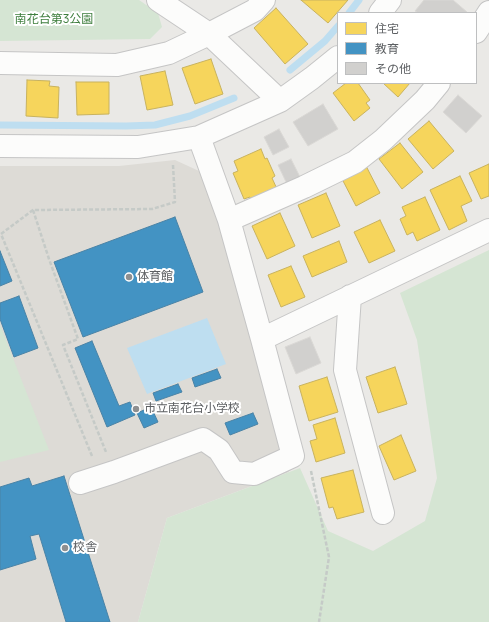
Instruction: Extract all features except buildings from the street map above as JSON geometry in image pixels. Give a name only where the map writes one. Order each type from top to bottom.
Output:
[{"type":"street","points":[[158,0],[209,34],[280,101]]},
{"type":"street","points":[[0,63],[117,65],[169,53],[254,10],[264,0]]},
{"type":"street","points":[[381,12],[390,0]]},
{"type":"street","points":[[477,30],[489,12]]},
{"type":"street","points":[[0,146],[138,147],[199,137],[280,101],[337,58]]},
{"type":"street","points":[[229,220],[304,187],[355,162],[383,140],[425,100],[438,84]]},
{"type":"street","points":[[80,483],[203,439],[219,450],[233,472],[254,474],[293,456],[229,220],[199,137]]},
{"type":"street","points":[[262,338],[489,230]]},
{"type":"street","points":[[350,296],[345,370],[383,513]]},
{"type":"path","points":[[100,477],[1,234],[33,210],[152,209],[175,202],[172,165]]},
{"type":"path","points":[[33,210],[78,339],[63,345],[95,425]]},
{"type":"path","points":[[293,456],[309,466],[329,557],[319,622]]},
{"type":"shaded area","name":"市立南花台小学校","points":[[175,160],[199,171],[219,223],[255,345],[289,472],[167,518],[138,622],[0,622],[0,166],[119,166]]},
{"type":"green space","name":"南花台第3公園","points":[[0,0],[139,0],[158,13],[162,27],[150,39],[0,41]]},
{"type":"green space","points":[[489,250],[489,622],[138,622],[167,518],[300,468],[328,531],[373,551],[425,521],[437,478],[417,340],[400,293]]},
{"type":"green space","points":[[0,325],[49,450],[0,462]]},
{"type":"water","points":[[207,318],[226,364],[147,394],[127,348]]},
{"type":"waterway","points":[[350,12],[359,0]]},
{"type":"waterway","points":[[290,70],[325,41],[337,27]]},
{"type":"waterway","points":[[0,125],[155,125],[190,116],[234,98]]},
{"type":"place","name":"体育館","points":[[129,277]]},
{"type":"place","name":"市立南花台小学校","points":[[136,409]]},
{"type":"place","name":"校舎","points":[[65,548]]}]
